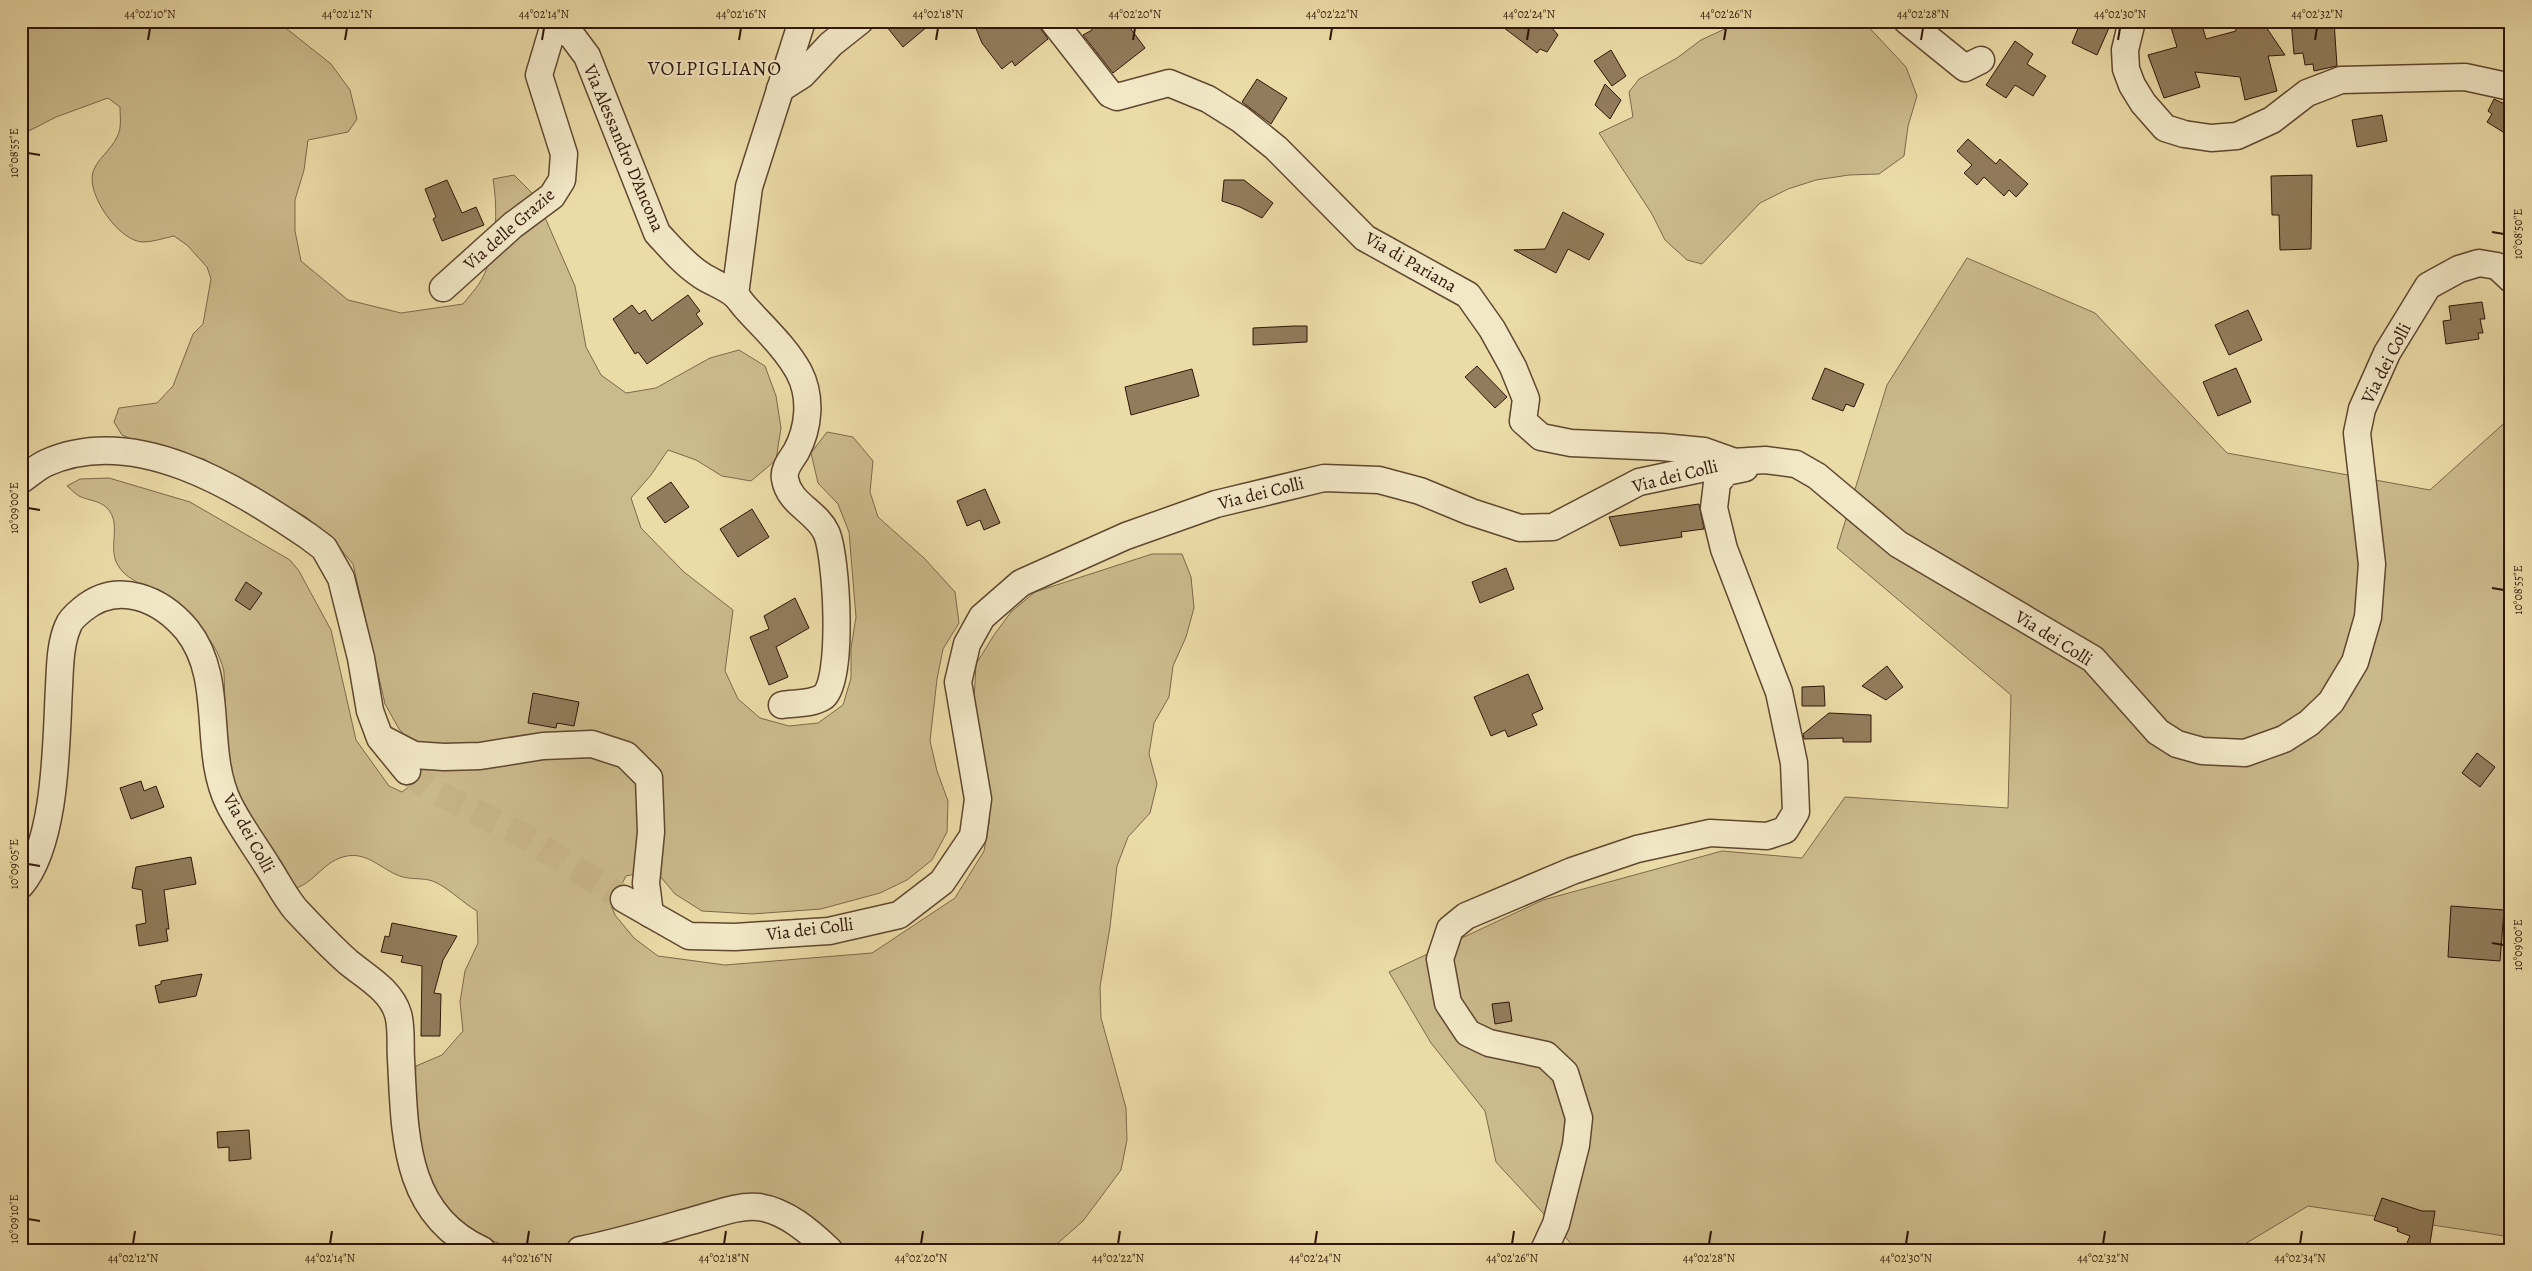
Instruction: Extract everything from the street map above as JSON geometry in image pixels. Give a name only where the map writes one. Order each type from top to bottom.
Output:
[{"type":"street","points":[[735,295],[748,187],[802,21]]},
{"type":"street","points":[[780,89],[802,75],[831,44],[860,21]]},
{"type":"street","name":"Via di Pariana","points":[[1053,21],[1110,94],[1117,97],[1170,83],[1208,99],[1240,119],[1276,148],[1365,238],[1468,295],[1492,329],[1513,367],[1526,399],[1523,421],[1538,435],[1572,443],[1704,451],[1733,462]]},
{"type":"street","points":[[1907,21],[1965,68],[1981,60]]},
{"type":"street","points":[[2132,21],[2125,50],[2126,69],[2132,85],[2143,103],[2166,128],[2184,134],[2211,138],[2237,136],[2272,120],[2307,94],[2341,80],[2465,76],[2511,87]]},
{"type":"street","name":"Via delle Grazie","points":[[443,288],[514,225],[552,196],[562,180],[564,154],[538,75],[555,24]]},
{"type":"street","name":"Via Alessandro D'Ancona","points":[[555,24],[572,36],[586,56],[658,233],[678,256],[700,274],[735,295],[790,359],[799,373],[806,391],[808,407],[805,424],[784,476],[787,487],[796,501],[824,529],[831,542],[836,581],[832,686],[824,697],[809,702],[782,705]]},
{"type":"street","name":"Via dei Colli","points":[[624,899],[689,936],[735,937],[829,931],[899,915],[942,882],[973,836],[978,799],[958,682],[967,644],[982,618],[1021,583],[1126,536],[1216,504],[1324,478],[1379,480],[1420,491],[1471,512],[1520,528],[1552,526],[1639,482],[1733,462],[1765,460],[1796,464],[1817,476],[1898,544],[2093,659],[2158,732],[2177,744],[2202,751],[2244,753],[2284,739],[2309,723],[2330,702],[2355,662],[2368,617],[2372,564],[2357,433],[2362,409],[2387,353],[2428,286],[2459,269],[2479,263],[2497,266],[2511,279]]},
{"type":"street","points":[[21,480],[45,463],[82,452],[120,451],[163,458],[203,472],[308,536],[324,548],[341,578],[361,658],[370,711],[380,738],[406,771]]},
{"type":"street","points":[[1544,1250],[1558,1215],[1576,1145],[1579,1118],[1565,1073],[1546,1055],[1489,1042],[1468,1033],[1448,1003],[1440,959],[1450,929],[1466,916],[1572,871],[1637,849],[1710,833],[1767,836],[1785,830],[1796,812],[1792,754],[1779,692],[1724,549],[1714,508],[1717,483],[1726,472],[1748,468],[1795,475],[1843,497]]},
{"type":"street","name":"Via dei Colli","points":[[21,885],[41,850],[54,774],[60,661],[68,624],[84,608],[118,595],[140,597],[159,604],[187,631],[201,654],[207,672],[213,746],[228,803],[294,908],[348,961],[380,986],[398,1014],[404,1130],[414,1176],[430,1206],[445,1225],[463,1241],[482,1250]]},
{"type":"street","points":[[380,738],[414,755],[480,756],[543,746],[592,744],[626,755],[649,778],[651,832],[646,883],[650,914]]},
{"type":"street","points":[[580,1250],[620,1242],[732,1210],[758,1207],[792,1221],[808,1231],[829,1250]]},
{"type":"shaded area","points":[[21,21],[277,21],[331,64],[350,90],[357,119],[348,132],[308,140],[304,170],[295,200],[295,231],[301,261],[348,300],[401,313],[463,304],[482,279],[491,256],[496,217],[493,179],[514,175],[536,197],[575,286],[586,347],[601,375],[626,393],[656,388],[710,358],[739,350],[765,366],[776,396],[781,428],[776,460],[751,481],[722,476],[696,460],[668,450],[651,475],[631,498],[641,528],[684,572],[733,610],[725,671],[738,699],[760,718],[789,726],[818,723],[843,705],[851,678],[851,648],[856,617],[849,532],[838,504],[818,483],[811,453],[827,432],[853,437],[873,461],[870,492],[878,517],[924,558],[955,592],[959,623],[943,649],[937,679],[930,741],[937,771],[948,801],[947,832],[932,860],[907,880],[880,893],[821,909],[752,914],[702,911],[675,894],[655,870],[626,876],[611,905],[615,915],[634,938],[658,956],[725,965],[872,953],[955,898],[984,851],[989,822],[989,793],[973,718],[976,664],[994,635],[1011,612],[1035,592],[1152,554],[1182,554],[1191,577],[1194,608],[1186,637],[1173,666],[1169,697],[1154,723],[1149,754],[1157,784],[1150,813],[1128,837],[1117,866],[1110,927],[1100,987],[1101,1018],[1126,1108],[1127,1140],[1121,1170],[1083,1221],[1050,1250],[822,1250],[768,1212],[652,1223],[547,1248],[517,1248],[506,1246],[469,1229],[440,1203],[434,1193],[423,1163],[417,1131],[416,1066],[442,1055],[463,1031],[460,1002],[465,971],[478,943],[477,911],[437,883],[429,880],[403,877],[369,860],[355,856],[347,856],[336,860],[303,885],[292,890],[261,843],[227,774],[224,672],[214,646],[206,634],[174,605],[122,571],[115,560],[114,521],[112,514],[104,505],[79,496],[67,486],[80,479],[109,478],[190,502],[290,560],[299,571],[331,630],[356,740],[389,786],[402,792],[414,783],[423,763],[418,749],[399,729],[385,704],[353,564],[338,546],[306,517],[204,459],[139,442],[122,435],[114,422],[119,408],[157,403],[173,386],[193,334],[203,324],[211,279],[207,267],[187,245],[174,236],[147,242],[134,240],[115,226],[100,204],[92,182],[93,172],[119,133],[120,107],[108,98],[56,117],[21,135]]},
{"type":"shaded area","points":[[1742,21],[1863,21],[1906,67],[1917,96],[1908,126],[1904,156],[1879,174],[1849,175],[1816,180],[1788,189],[1760,203],[1702,264],[1687,260],[1665,240],[1652,214],[1599,133],[1633,117],[1629,92],[1639,79],[1677,58],[1701,40]]},
{"type":"shaded area","points":[[1967,258],[2095,313],[2227,453],[2430,490],[2511,417],[2511,1237],[2308,1206],[2235,1250],[1577,1250],[1496,1162],[1485,1111],[1431,1043],[1389,972],[1543,900],[1722,851],[1802,858],[1845,797],[2008,808],[2011,695],[1837,548],[1887,385]]},
{"type":"building","points":[[882,21],[934,21],[903,47]]},
{"type":"building","points":[[973,21],[1035,21],[1048,39],[1015,66],[1012,61],[1002,69],[982,43]]},
{"type":"building","points":[[1087,21],[1125,21],[1145,48],[1113,73],[1083,35],[1092,30]]},
{"type":"building","points":[[1495,21],[1546,21],[1558,35],[1547,52],[1540,49],[1537,53]]},
{"type":"building","points":[[2081,21],[2112,21],[2097,55],[2072,43]]},
{"type":"building","points":[[2169,21],[2201,21],[2206,39],[2236,31],[2235,21],[2262,21],[2285,55],[2268,56],[2277,91],[2245,100],[2240,77],[2195,72],[2200,87],[2164,98],[2148,55],[2177,47]]},
{"type":"building","points":[[2291,21],[2334,21],[2337,66],[2314,71],[2313,64],[2305,65],[2303,53],[2294,54]]},
{"type":"building","points":[[2015,41],[2033,54],[2027,64],[2046,76],[2033,96],[2015,85],[2006,98],[1986,85]]},
{"type":"building","points":[[1611,50],[1626,76],[1612,86],[1594,61]]},
{"type":"building","points":[[1257,79],[1287,98],[1271,124],[1242,102]]},
{"type":"building","points":[[1605,84],[1621,100],[1610,119],[1595,105]]},
{"type":"building","points":[[2494,99],[2511,107],[2511,137],[2487,122],[2492,114],[2488,111]]},
{"type":"building","points":[[2382,115],[2387,141],[2357,147],[2352,120]]},
{"type":"building","points":[[1968,139],[1996,164],[2000,159],[2028,184],[2016,197],[2009,190],[2004,196],[1984,177],[1977,185],[1964,173],[1972,165],[1957,151]]},
{"type":"building","points":[[2312,175],[2311,249],[2280,250],[2279,215],[2272,215],[2271,176]]},
{"type":"building","points":[[447,180],[462,213],[476,207],[484,225],[442,241],[433,219],[436,217],[425,189]]},
{"type":"building","points":[[1224,180],[1244,180],[1273,203],[1262,218],[1240,207],[1222,201]]},
{"type":"building","points":[[1563,212],[1604,234],[1589,260],[1568,249],[1556,273],[1514,250],[1545,249]]},
{"type":"building","points":[[688,295],[700,311],[696,314],[703,324],[647,364],[638,352],[635,354],[613,319],[632,305],[639,314],[645,310],[652,321]]},
{"type":"building","points":[[2482,302],[2485,319],[2480,319],[2483,333],[2478,333],[2479,339],[2446,344],[2443,321],[2451,320],[2449,306]]},
{"type":"building","points":[[2248,310],[2262,340],[2229,355],[2215,325]]},
{"type":"building","points":[[1307,326],[1307,342],[1253,345],[1253,328]]},
{"type":"building","points":[[1477,366],[1507,397],[1495,408],[1465,377]]},
{"type":"building","points":[[1825,368],[1864,384],[1854,407],[1846,404],[1843,411],[1812,399]]},
{"type":"building","points":[[2236,368],[2251,402],[2218,416],[2203,382]]},
{"type":"building","points":[[1192,369],[1199,396],[1131,415],[1125,387]]},
{"type":"building","points":[[671,482],[689,507],[665,523],[647,498]]},
{"type":"building","points":[[985,489],[1000,523],[984,530],[980,520],[967,526],[957,501]]},
{"type":"building","points":[[1699,504],[1704,529],[1681,532],[1682,537],[1620,546],[1609,517]]},
{"type":"building","points":[[752,509],[769,537],[738,557],[720,529]]},
{"type":"building","points":[[1506,568],[1514,589],[1480,603],[1472,582]]},
{"type":"building","points":[[246,582],[262,593],[250,610],[235,600]]},
{"type":"building","points":[[795,598],[809,628],[776,647],[788,677],[769,685],[750,637],[769,629],[764,616]]},
{"type":"building","points":[[1887,666],[1903,687],[1886,700],[1862,686]]},
{"type":"building","points":[[1528,674],[1543,709],[1532,714],[1537,725],[1508,737],[1505,730],[1491,736],[1474,697]]},
{"type":"building","points":[[1824,686],[1825,706],[1802,706],[1802,687]]},
{"type":"building","points":[[533,693],[579,702],[574,726],[557,723],[556,728],[528,723]]},
{"type":"building","points":[[1829,713],[1871,715],[1871,742],[1843,742],[1843,738],[1804,739],[1803,734]]},
{"type":"building","points":[[2477,753],[2495,767],[2480,787],[2462,773]]},
{"type":"building","points":[[141,781],[144,791],[156,786],[164,807],[131,819],[120,788]]},
{"type":"building","points":[[191,857],[196,884],[164,890],[169,929],[166,929],[168,941],[139,946],[136,925],[146,923],[142,890],[132,888],[136,867]]},
{"type":"building","points":[[2451,906],[2504,910],[2500,961],[2448,957]]},
{"type":"building","points":[[392,923],[457,936],[443,960],[434,993],[441,994],[440,1036],[421,1036],[422,966],[401,962],[403,956],[381,952],[385,936],[389,937]]},
{"type":"building","points":[[202,974],[196,996],[159,1003],[155,986],[161,984],[161,981]]},
{"type":"building","points":[[1509,1002],[1512,1021],[1495,1024],[1492,1004]]},
{"type":"building","points":[[249,1130],[251,1159],[229,1161],[229,1147],[218,1148],[217,1132]]},
{"type":"building","points":[[2382,1198],[2422,1211],[2435,1211],[2429,1250],[2404,1250],[2410,1236],[2397,1231],[2398,1228],[2374,1220]]},
{"type":"tunnel","points":[[407,771],[430,789],[522,835],[624,899]]},
{"type":"district","name":"VOLPIGLIANO","points":[[715,68]]}]
